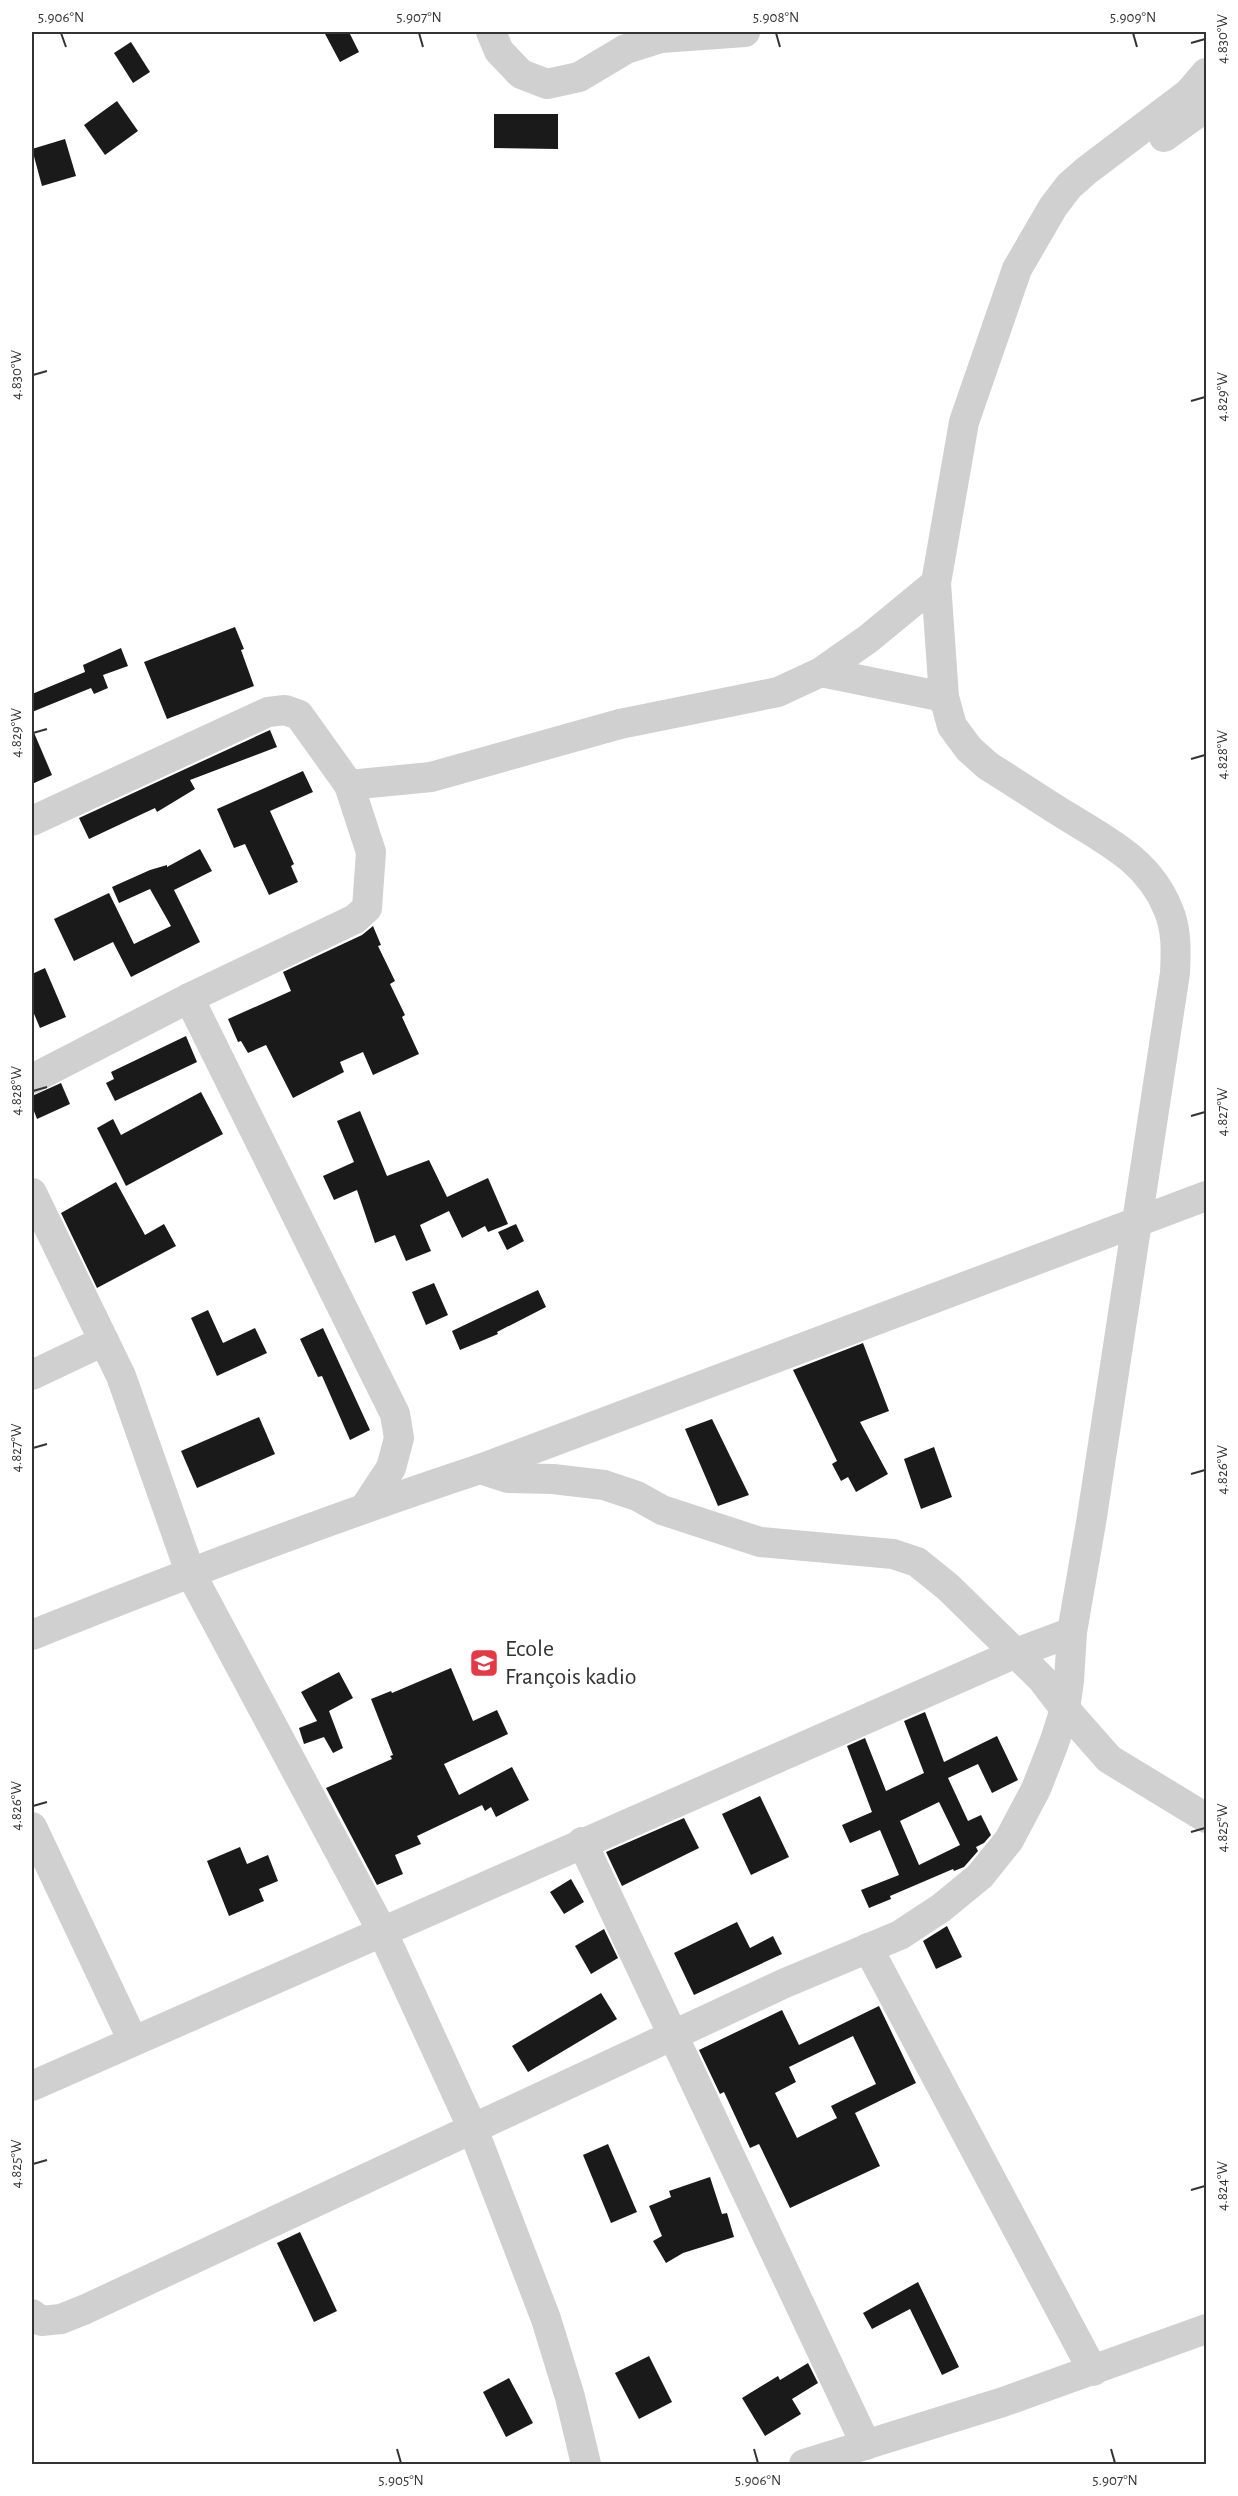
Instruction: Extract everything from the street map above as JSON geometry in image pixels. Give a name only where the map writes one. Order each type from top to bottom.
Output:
[{"type":"street","points":[[491,32],[499,51],[521,74],[547,84],[579,77],[626,49],[661,38],[745,32]]},
{"type":"street","points":[[32,2314],[41,2321],[61,2319],[78,2313],[785,1983],[900,1935],[941,1908],[980,1876],[1009,1840],[1036,1789],[1065,1709],[1070,1681],[1072,1632],[1138,1221],[1175,973],[1176,942],[1169,910],[1153,882],[1118,846],[988,766],[969,749],[952,726],[944,697],[936,583],[964,422],[1017,269],[1033,238],[1069,186],[1189,93],[1206,73]]},
{"type":"street","points":[[1033,238],[1206,108]]},
{"type":"street","points":[[349,785],[431,777],[620,724],[778,692],[821,672],[868,639],[936,583]]},
{"type":"street","points":[[821,672],[944,697]]},
{"type":"street","points":[[32,821],[268,712],[285,710],[299,715],[349,785],[371,852],[366,908],[355,919],[189,998],[32,1079]]},
{"type":"street","points":[[189,998],[395,1414],[399,1437],[391,1468],[366,1506]]},
{"type":"street","points":[[32,1193],[121,1376],[190,1572],[382,1931],[473,2129],[546,2319],[570,2397],[586,2464]]},
{"type":"street","points":[[32,1635],[190,1572],[366,1506],[480,1469],[1206,1196]]},
{"type":"street","points":[[32,1375],[104,1341]]},
{"type":"street","points":[[480,1469],[508,1478],[553,1479],[604,1485],[637,1496],[662,1509],[760,1542],[893,1554],[917,1562],[948,1587],[1042,1679],[1109,1759],[1206,1818]]},
{"type":"street","points":[[32,2086],[582,1842],[1016,1653],[1072,1632]]},
{"type":"street","points":[[32,1827],[133,2041]]},
{"type":"street","points":[[582,1842],[866,2445]]},
{"type":"street","points":[[868,1948],[1093,2371]]},
{"type":"street","points":[[804,2464],[1003,2402],[1206,2329]]},
{"type":"building","points":[[324,32],[349,32],[359,52],[340,62]]},
{"type":"building","points":[[131,42],[150,72],[133,83],[114,53]]},
{"type":"building","points":[[117,101],[138,131],[105,155],[84,125]]},
{"type":"building","points":[[494,114],[558,114],[558,149],[494,148]]},
{"type":"building","points":[[65,139],[76,176],[42,186],[32,149]]},
{"type":"building","points":[[235,627],[244,649],[241,650],[254,686],[167,719],[144,662]]},
{"type":"building","points":[[121,648],[128,666],[103,675],[108,688],[94,694],[91,688],[32,712],[32,694],[85,672],[83,665]]},
{"type":"building","points":[[32,728],[52,775],[32,784]]},
{"type":"building","points":[[270,730],[277,747],[190,780],[195,789],[157,812],[155,808],[89,839],[79,818]]},
{"type":"building","points":[[303,771],[313,792],[270,811],[294,864],[291,866],[298,882],[269,895],[245,844],[234,848],[217,809]]},
{"type":"building","points":[[200,849],[212,871],[174,890],[200,942],[131,977],[113,942],[74,961],[54,919],[109,893],[134,944],[171,926],[150,889],[119,903],[112,887],[150,870],[167,865],[167,867]]},
{"type":"building","points":[[373,926],[381,945],[378,946],[395,981],[390,984],[405,1015],[402,1017],[419,1054],[373,1075],[363,1052],[340,1062],[344,1072],[293,1098],[266,1045],[248,1053],[241,1041],[238,1042],[228,1019],[291,991],[283,972],[362,935]]},
{"type":"building","points":[[45,968],[66,1017],[40,1028],[32,1009],[32,974]]},
{"type":"building","points":[[186,1036],[197,1062],[115,1101],[106,1083],[114,1079],[111,1072]]},
{"type":"building","points":[[61,1083],[70,1104],[37,1119],[32,1106],[32,1096]]},
{"type":"building","points":[[201,1092],[223,1134],[126,1186],[97,1128],[113,1119],[121,1135]]},
{"type":"building","points":[[360,1111],[387,1176],[429,1160],[447,1197],[488,1178],[508,1224],[488,1232],[485,1226],[462,1238],[449,1211],[420,1225],[431,1251],[406,1261],[395,1235],[375,1243],[357,1190],[334,1200],[323,1176],[354,1162],[337,1121]]},
{"type":"building","points":[[116,1182],[145,1235],[164,1224],[176,1246],[97,1288],[61,1213]]},
{"type":"building","points":[[516,1224],[524,1241],[507,1250],[498,1232]]},
{"type":"building","points":[[434,1283],[448,1315],[426,1325],[412,1292]]},
{"type":"building","points":[[538,1290],[546,1307],[497,1332],[498,1334],[460,1350],[452,1331]]},
{"type":"building","points":[[208,1310],[223,1343],[255,1328],[267,1353],[217,1376],[191,1318]]},
{"type":"building","points":[[323,1328],[370,1430],[350,1440],[322,1376],[318,1377],[300,1339]]},
{"type":"building","points":[[863,1343],[889,1411],[860,1422],[888,1474],[856,1492],[848,1477],[841,1481],[832,1464],[837,1461],[793,1370]]},
{"type":"building","points":[[259,1417],[275,1454],[197,1488],[181,1451]]},
{"type":"building","points":[[712,1419],[749,1495],[718,1506],[685,1429]]},
{"type":"building","points":[[934,1447],[952,1497],[921,1509],[904,1459]]},
{"type":"building","points":[[451,1668],[473,1721],[497,1710],[508,1734],[444,1764],[459,1795],[512,1767],[529,1800],[496,1817],[491,1807],[485,1811],[482,1805],[417,1836],[421,1844],[395,1855],[403,1874],[377,1885],[326,1788],[392,1759],[390,1756],[393,1755],[371,1699],[391,1691],[392,1693]]},
{"type":"building","points":[[339,1672],[353,1698],[329,1711],[343,1748],[333,1753],[324,1737],[304,1744],[299,1728],[317,1721],[301,1692]]},
{"type":"building","points":[[925,1712],[944,1762],[997,1736],[1018,1780],[992,1793],[978,1764],[948,1778],[968,1821],[981,1815],[991,1835],[984,1843],[976,1847],[978,1851],[964,1867],[954,1871],[953,1869],[890,1896],[891,1899],[869,1908],[861,1890],[899,1875],[880,1830],[850,1843],[842,1825],[872,1812],[847,1746],[865,1738],[886,1791],[924,1773],[904,1721]],"holes":[[[939,1802],[960,1845],[919,1865],[900,1821]]]},
{"type":"building","points":[[760,1796],[789,1857],[751,1875],[722,1814]]},
{"type":"building","points":[[684,1818],[699,1848],[622,1886],[606,1852]]},
{"type":"building","points":[[240,1847],[247,1864],[268,1855],[278,1881],[259,1889],[264,1901],[229,1916],[207,1861]]},
{"type":"building","points":[[571,1879],[584,1902],[564,1914],[550,1892]]},
{"type":"building","points":[[737,1922],[750,1948],[773,1936],[782,1954],[694,1995],[674,1953]]},
{"type":"building","points":[[947,1926],[962,1957],[936,1969],[923,1941]]},
{"type":"building","points":[[604,1929],[618,1958],[591,1974],[575,1946]]},
{"type":"building","points":[[601,1993],[617,2019],[528,2072],[512,2046]]},
{"type":"building","points":[[879,2006],[916,2083],[855,2113],[880,2166],[790,2208],[759,2144],[750,2148],[724,2092],[720,2094],[699,2050],[782,2010],[799,2045]],"holes":[[[853,2036],[876,2084],[831,2106],[837,2118],[797,2138],[775,2093],[796,2082],[789,2067]]]},
{"type":"building","points":[[608,2144],[637,2212],[611,2223],[583,2155]]},
{"type":"building","points":[[710,2177],[722,2214],[727,2213],[734,2237],[683,2253],[666,2263],[653,2241],[662,2236],[649,2206],[671,2197],[669,2191]]},
{"type":"building","points":[[300,2232],[337,2311],[314,2322],[277,2243]]},
{"type":"building","points":[[918,2282],[959,2367],[942,2375],[910,2309],[872,2329],[863,2313]]},
{"type":"building","points":[[649,2356],[672,2402],[639,2419],[615,2373]]},
{"type":"building","points":[[808,2363],[818,2383],[792,2399],[801,2414],[765,2436],[742,2398],[778,2376],[780,2380]]},
{"type":"building","points":[[509,2378],[533,2423],[506,2437],[483,2392]]},
{"type":"place","name":"Ecole François kadio","points":[[484,1663]]}]
